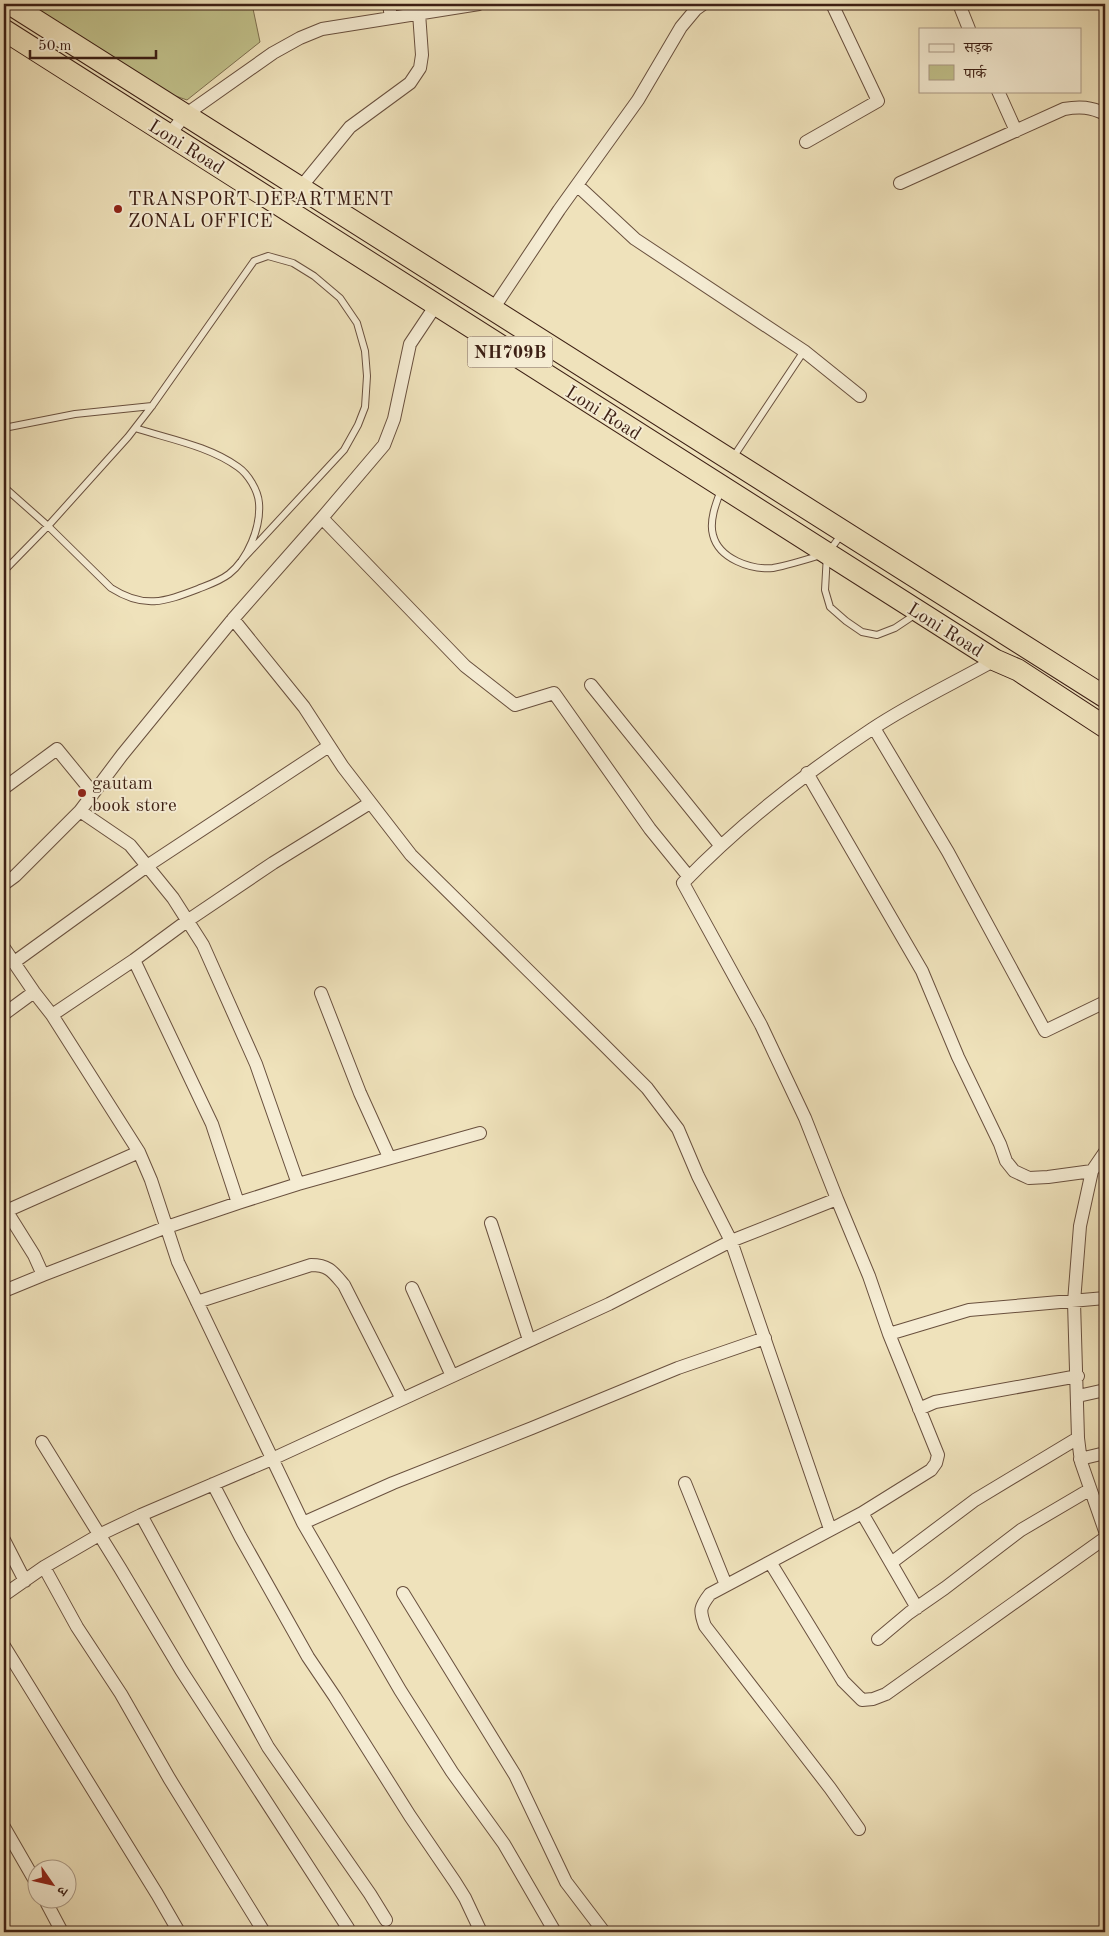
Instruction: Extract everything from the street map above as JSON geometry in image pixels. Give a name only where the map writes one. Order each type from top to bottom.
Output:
[{"type":"highway","name":"Loni Road","points":[[10,4],[844,530],[1105,697]]},
{"type":"highway","name":"Loni Road","points":[[4,30],[827,554],[995,660],[1018,670],[1105,726]]},
{"type":"street","points":[[389,4],[391,18]]},
{"type":"street","points":[[169,135],[185,115],[273,52],[300,38],[322,29],[478,4]]},
{"type":"street","points":[[493,309],[638,100],[681,27],[696,9],[703,4]]},
{"type":"street","points":[[806,142],[878,101],[832,4]]},
{"type":"street","points":[[961,9],[969,28]]},
{"type":"street","points":[[301,187],[350,127],[410,83],[420,68],[422,55],[419,13]]},
{"type":"street","points":[[998,92],[1016,131]]},
{"type":"street","points":[[900,183],[1071,108],[1093,108],[1105,114]]},
{"type":"street","points":[[578,186],[635,239],[804,351],[860,396]]},
{"type":"street","points":[[4,884],[15,876],[80,810],[122,755],[233,619],[384,444],[394,419],[410,344],[436,305]]},
{"type":"street","points":[[322,518],[465,666],[515,705],[554,694],[650,829],[689,877]]},
{"type":"street","points":[[233,619],[304,707],[370,803],[411,855],[543,983],[647,1088],[678,1129],[698,1176],[731,1240],[830,1529]]},
{"type":"street","points":[[859,1829],[830,1788],[705,1626],[700,1613],[703,1603],[710,1594],[862,1513],[931,1470],[936,1464],[938,1455],[889,1334],[869,1276],[805,1118],[761,1025],[684,883],[720,845],[807,774],[874,728],[995,660]]},
{"type":"street","points":[[591,685],[720,845]]},
{"type":"street","points":[[874,728],[948,852],[1045,1031],[1105,1002]]},
{"type":"street","points":[[13,962],[147,866],[329,746]]},
{"type":"street","points":[[4,788],[57,749],[93,793]]},
{"type":"street","points":[[807,774],[922,971],[958,1057],[1000,1144],[1006,1161],[1014,1171],[1028,1178],[1092,1171]]},
{"type":"street","points":[[52,1015],[273,863],[370,803]]},
{"type":"street","points":[[80,810],[130,845],[173,898],[203,945],[256,1064],[298,1184]]},
{"type":"street","points":[[4,948],[52,1015],[139,1152],[178,1262],[303,1523],[400,1690],[452,1772],[504,1844],[555,1932]]},
{"type":"street","points":[[134,960],[212,1124],[238,1203]]},
{"type":"street","points":[[4,1014],[34,992]]},
{"type":"street","points":[[321,993],[360,1093],[389,1157]]},
{"type":"street","points":[[4,1291],[167,1227],[238,1203],[389,1157],[480,1133]]},
{"type":"street","points":[[42,1275],[34,1255],[5,1210],[139,1152]]},
{"type":"street","points":[[1105,1152],[1092,1171],[1080,1226],[1074,1302],[1080,1459],[1105,1531]]},
{"type":"street","points":[[4,1595],[99,1535],[141,1515],[272,1459],[609,1304],[731,1240],[837,1199]]},
{"type":"street","points":[[491,1223],[529,1340]]},
{"type":"street","points":[[197,1302],[311,1265],[323,1265],[334,1273],[344,1285],[402,1399]]},
{"type":"street","points":[[412,1288],[452,1376]]},
{"type":"street","points":[[889,1334],[969,1310],[1105,1298]]},
{"type":"street","points":[[303,1523],[393,1483],[678,1368],[765,1338]]},
{"type":"street","points":[[919,1408],[935,1402],[1078,1376]]},
{"type":"street","points":[[1078,1396],[1105,1390]]},
{"type":"street","points":[[890,1563],[975,1500],[1078,1438]]},
{"type":"street","points":[[42,1442],[181,1670],[348,1928]]},
{"type":"street","points":[[1080,1459],[1105,1453]]},
{"type":"street","points":[[686,1483],[726,1585]]},
{"type":"street","points":[[214,1484],[240,1536],[308,1657],[410,1816],[455,1882],[481,1932]]},
{"type":"street","points":[[878,1639],[1021,1530],[1090,1490]]},
{"type":"street","points":[[862,1513],[917,1608]]},
{"type":"street","points":[[141,1515],[268,1748],[370,1894],[386,1920]]},
{"type":"street","points":[[770,1562],[843,1681],[862,1700],[873,1699],[886,1694],[1105,1538]]},
{"type":"street","points":[[4,1540],[25,1580]]},
{"type":"street","points":[[44,1568],[77,1627],[120,1694],[264,1932]]},
{"type":"street","points":[[403,1594],[515,1775],[566,1882],[604,1932]]},
{"type":"street","points":[[4,1646],[179,1932]]},
{"type":"street","points":[[4,1827],[28,1869]]},
{"type":"street","points":[[49,1908],[62,1932]]},
{"type":"lane","points":[[4,487],[48,526],[111,588],[122,595],[133,599],[157,602],[170,600],[221,579],[229,574],[344,450],[358,425],[365,407],[367,376],[365,351],[357,323],[340,298],[293,262],[268,256],[254,261],[135,428],[48,526],[4,571]]},
{"type":"lane","points":[[732,460],[804,351]]},
{"type":"lane","points":[[4,428],[92,411],[152,406]]},
{"type":"lane","points":[[135,428],[216,455],[239,468],[251,480],[259,501],[257,524],[252,541],[242,560]]},
{"type":"lane","points":[[722,487],[712,523],[713,536],[720,548],[734,560],[755,568],[772,568],[827,554]]},
{"type":"lane","points":[[844,530],[827,554],[825,590],[830,607],[862,632],[878,635],[895,628],[919,612]]},
{"type":"green space","points":[[30,4],[252,4],[260,42],[187,100],[167,93]]},
{"type":"place","name":"TRANSPORT DEPARTMENT ZONAL OFFICE","points":[[118,209]]},
{"type":"place","name":"gautam book store","points":[[82,793]]}]
